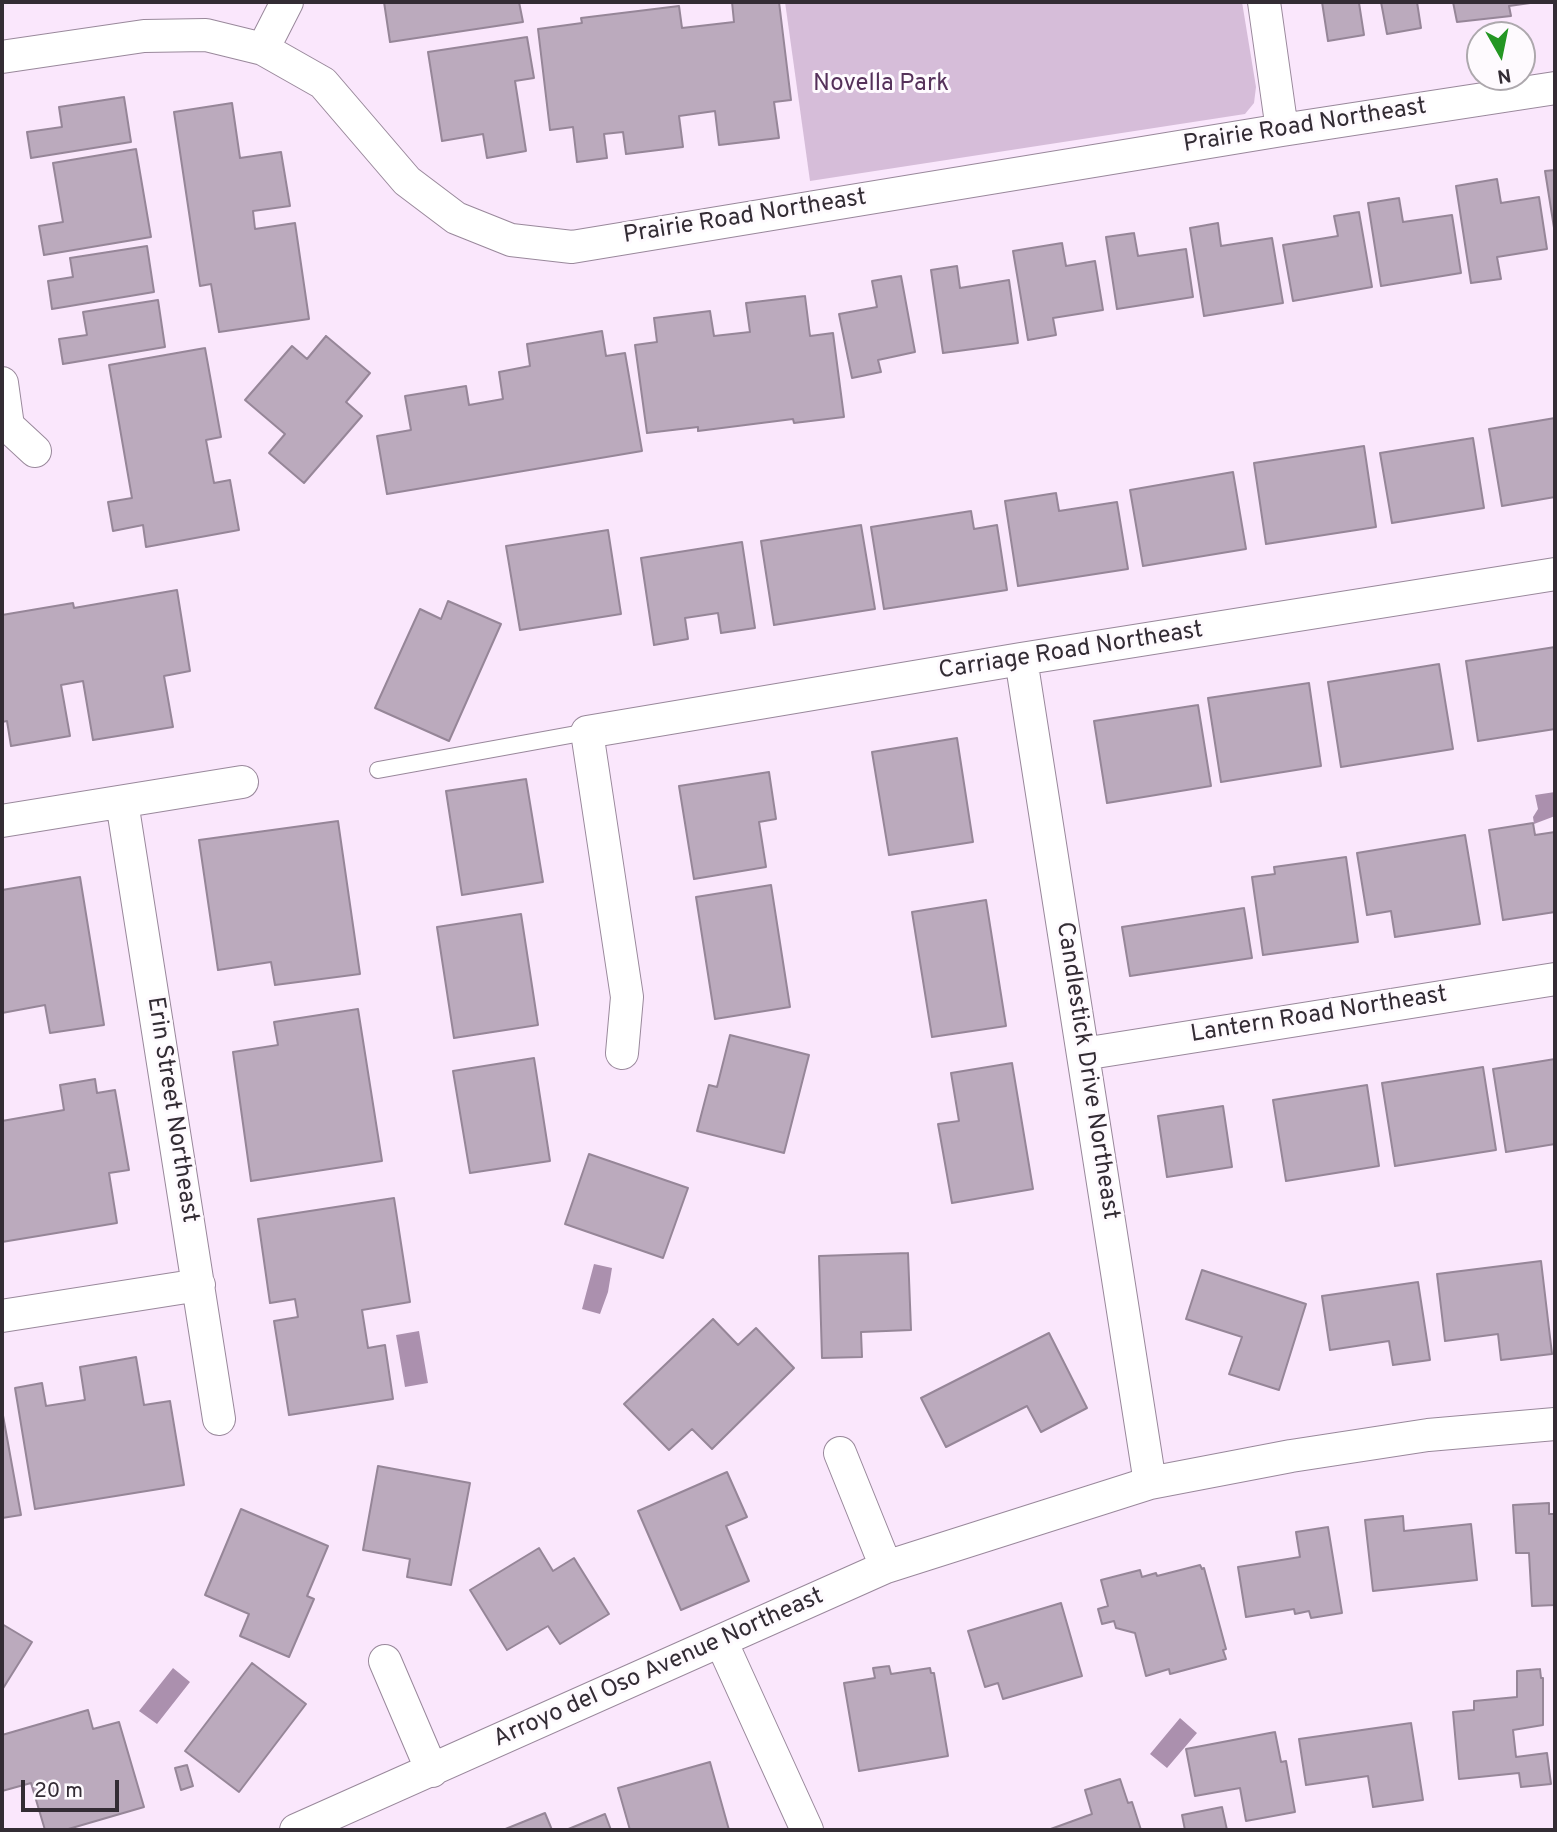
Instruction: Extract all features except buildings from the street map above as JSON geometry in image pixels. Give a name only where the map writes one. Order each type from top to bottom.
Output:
[{"type":"street","points":[[263,49],[287,2]]},
{"type":"street","points":[[1264,2],[1282,130]]},
{"type":"street","name":"Prairie Road Northeast","points":[[2,57],[144,36],[206,34],[263,49],[323,83],[407,181],[456,218],[510,240],[572,247],[1282,130],[1555,88]]},
{"type":"street","points":[[2,383],[8,426],[35,451]]},
{"type":"street","name":"Carriage Road Northeast","points":[[587,732],[1555,574]]},
{"type":"street","name":"Candlestick Drive Northeast","points":[[1021,660],[1150,1483]]},
{"type":"street","points":[[587,732],[627,998],[622,1053]]},
{"type":"street","points":[[2,821],[242,782]]},
{"type":"street","name":"Erin Street Northeast","points":[[122,802],[219,1419]]},
{"type":"street","name":"Lantern Road Northeast","points":[[1083,1054],[1555,979]]},
{"type":"street","points":[[2,1316],[199,1285]]},
{"type":"street","name":"Arroyo del Oso Avenue Northeast","points":[[296,1830],[886,1567],[1150,1483],[1291,1455],[1414,1437],[1555,1424]]},
{"type":"street","points":[[840,1453],[886,1567]]},
{"type":"street","points":[[721,1641],[807,1830]]},
{"type":"street","points":[[385,1661],[432,1771]]},
{"type":"lane","points":[[377,770],[587,732]]},
{"type":"green space","name":"Novella Park","points":[[785,2],[1242,2],[1256,87],[1254,103],[1245,114],[810,181]]},
{"type":"shaded area","points":[[1555,792],[1555,816],[1534,824],[1533,817],[1538,809],[1535,795]]},
{"type":"shaded area","points":[[594,1264],[612,1268],[608,1292],[600,1314],[582,1309]]},
{"type":"shaded area","points":[[419,1331],[428,1383],[405,1387],[396,1335]]},
{"type":"shaded area","points":[[173,1668],[190,1682],[157,1724],[139,1711]]},
{"type":"shaded area","points":[[1180,1718],[1197,1733],[1167,1768],[1150,1754]]}]
